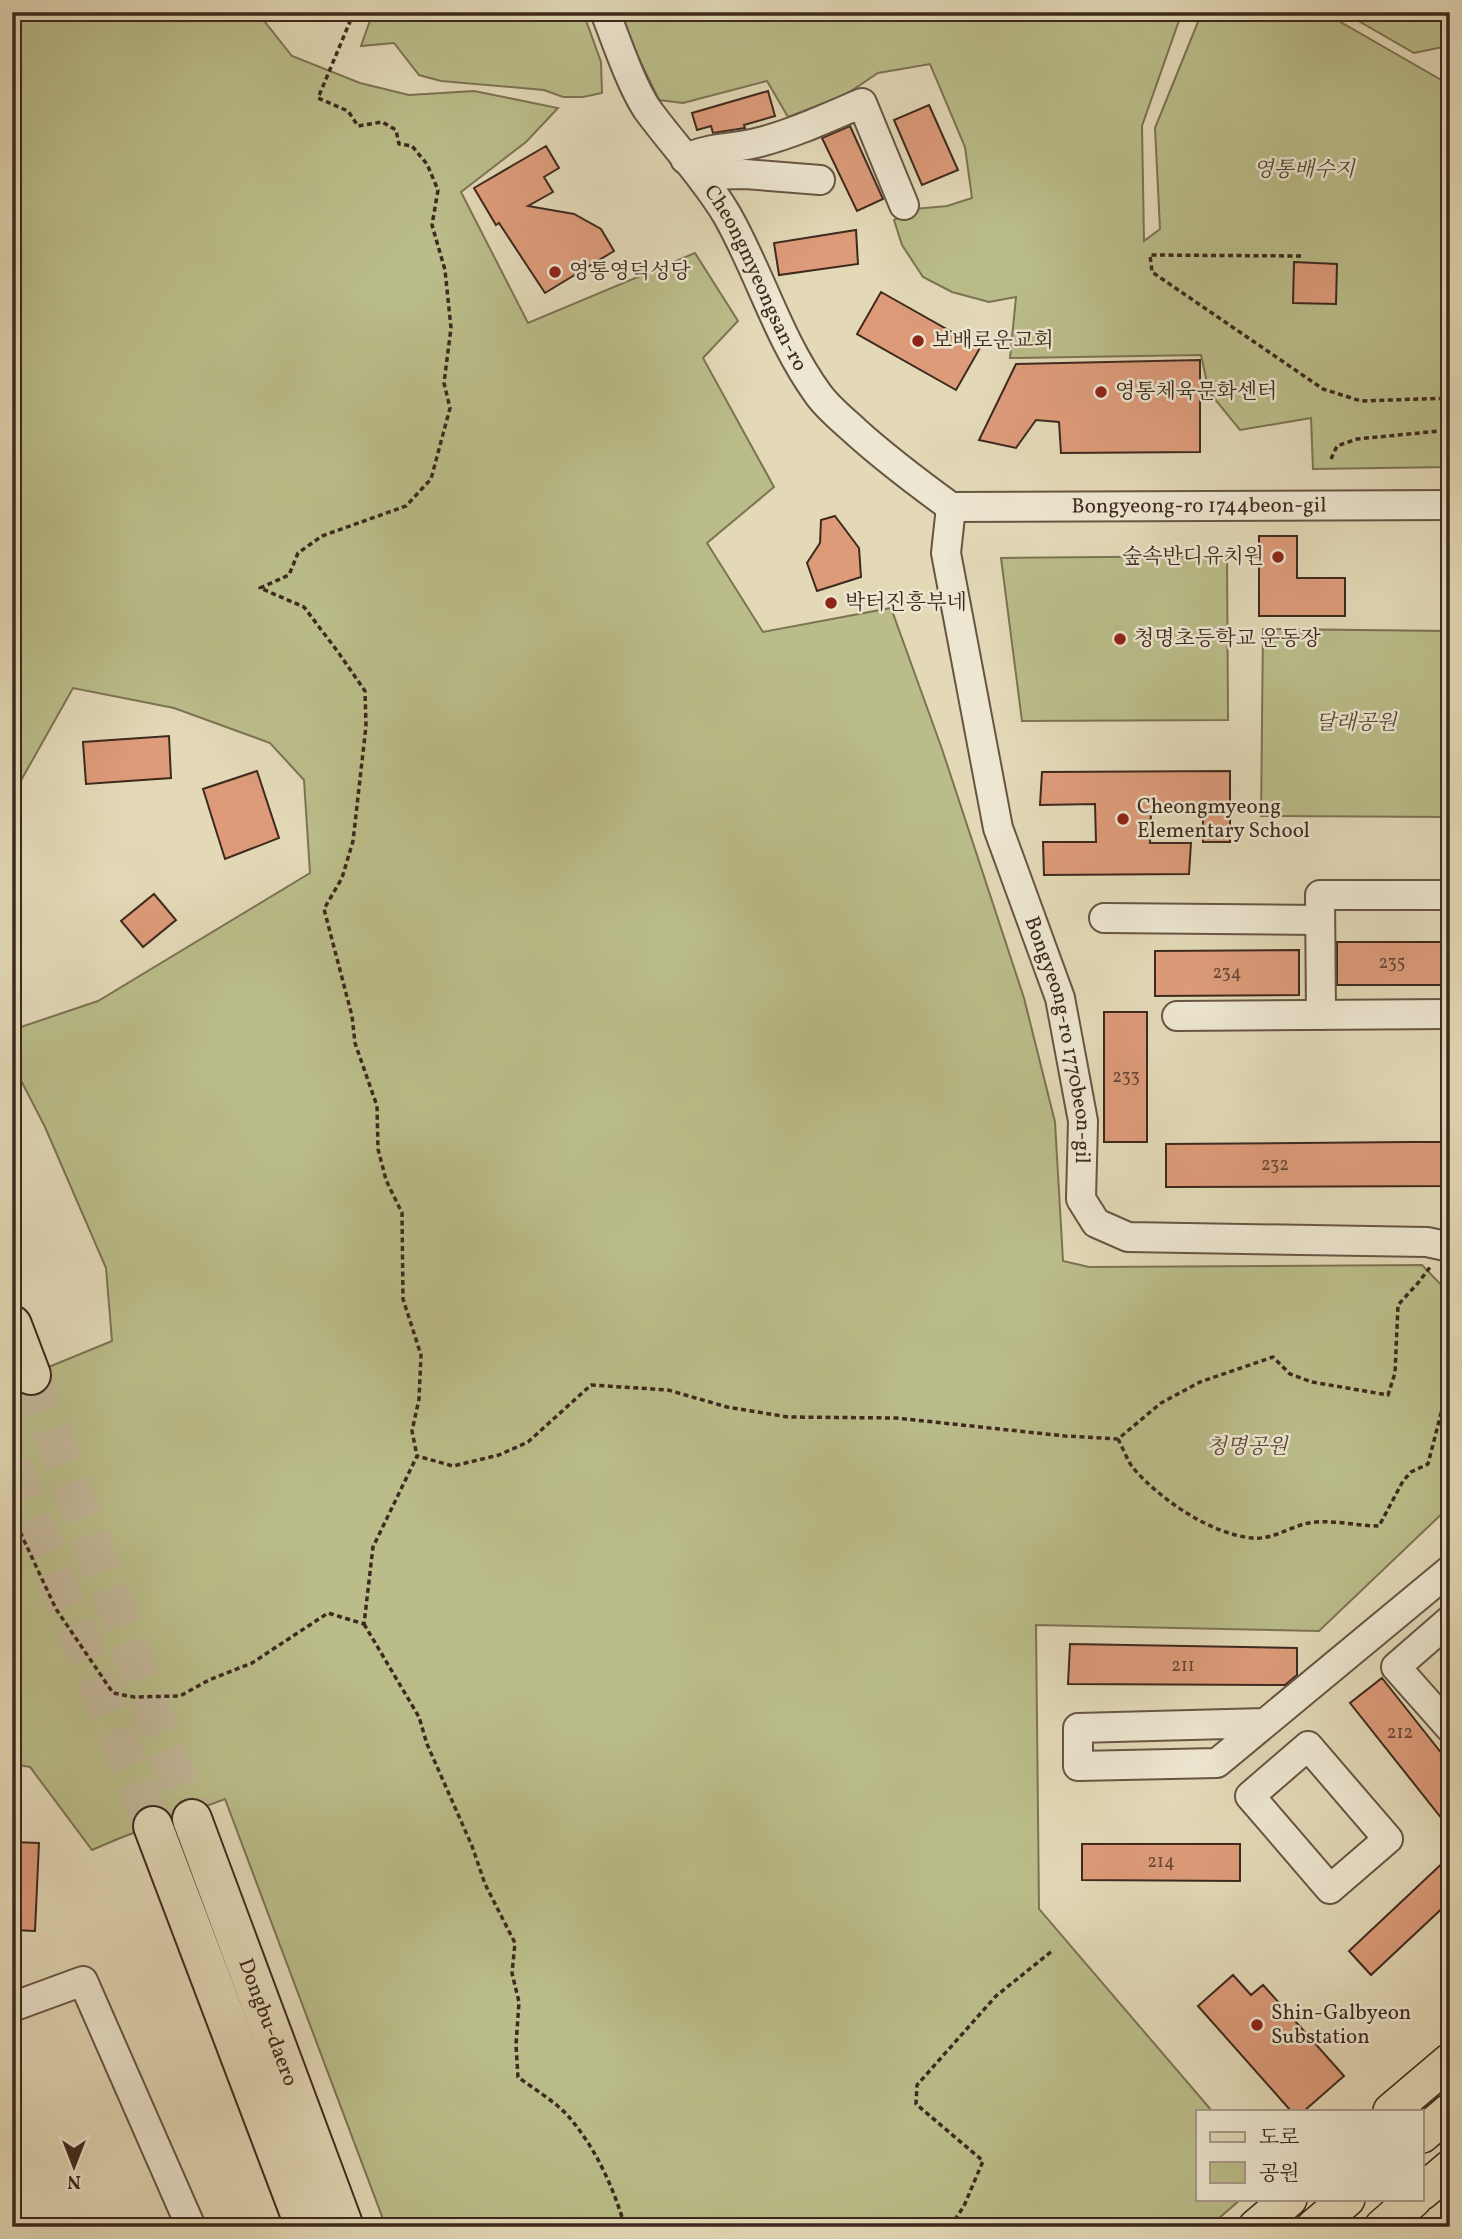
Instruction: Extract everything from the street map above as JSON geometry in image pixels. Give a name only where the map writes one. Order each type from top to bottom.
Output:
[{"type":"highway","points":[[12,1325],[31,1374]]},
{"type":"highway","name":"Dongbu-daero","points":[[192,1819],[344,2227]]},
{"type":"highway","name":"Dongbu-daero","points":[[153,1826],[305,2227]]},
{"type":"main road","points":[[1392,2110],[1450,2060]]},
{"type":"main road","points":[[1424,2133],[1450,2111]]},
{"type":"main road","points":[[1424,2190],[1450,2168]]},
{"type":"main road","points":[[1256,2227],[1288,2200]]},
{"type":"main road","points":[[1314,2227],[1346,2200]]},
{"type":"main road","points":[[1381,2227],[1413,2200]]},
{"type":"street","name":"Cheongmyeongsan-ro","points":[[604,12],[640,97],[693,167],[737,234],[776,323],[817,392],[833,411],[888,461],[951,507]]},
{"type":"street","points":[[820,180],[693,167],[698,152],[760,142],[862,103],[904,205]]},
{"type":"street","name":"Bongyeong-ro 1744beon-gil","points":[[951,507],[1450,505]]},
{"type":"street","name":"Bongyeong-ro 1770beon-gil","points":[[951,507],[946,553],[998,828],[1060,998],[1083,1121],[1081,1199],[1096,1223],[1128,1237],[1427,1242],[1440,1257]]},
{"type":"street","points":[[1321,1014],[1320,895],[1450,895]]},
{"type":"street","points":[[1104,918],[1320,920]]},
{"type":"street","points":[[1177,1016],[1450,1014]]},
{"type":"street","points":[[1257,1729],[1078,1728],[1078,1766],[1217,1763],[1450,1570]]},
{"type":"street","points":[[1397,1614],[1422,1644]]},
{"type":"street","points":[[1450,1620],[1396,1667],[1450,1728]]},
{"type":"street","points":[[1257,1729],[1278,1772]]},
{"type":"street","points":[[1308,1746],[1388,1839],[1330,1889],[1250,1796],[1278,1772],[1308,1746]]},
{"type":"street","points":[[12,2007],[83,1981],[191,2227]]},
{"type":"path","points":[[354,12],[318,99],[348,111],[358,125],[382,122],[396,130],[399,144],[412,146],[427,163],[435,181],[438,190],[432,225],[444,270],[451,328],[444,383],[450,408],[430,479],[406,506],[322,536],[298,552],[289,575],[260,587],[304,607],[365,691],[366,726],[353,841],[342,878],[324,909],[352,1016],[355,1043],[377,1106],[378,1149],[386,1180],[402,1213],[403,1299],[421,1355],[419,1399],[412,1431],[417,1456],[373,1547],[363,1624],[419,1717],[427,1744],[472,1846],[485,1884],[515,1942],[512,1973],[519,2002],[516,2045],[518,2077],[568,2115],[599,2160],[615,2193],[625,2227]]},
{"type":"path","points":[[1301,256],[1150,255],[1153,272],[1323,389],[1361,401],[1450,398]]},
{"type":"path","points":[[1331,459],[1337,446],[1357,439],[1450,430]]},
{"type":"path","points":[[417,1456],[453,1466],[499,1455],[528,1442],[591,1385],[668,1390],[727,1407],[789,1418],[897,1418],[1118,1439],[1161,1403],[1200,1382],[1273,1357],[1290,1374],[1312,1382],[1388,1395],[1395,1373],[1398,1304],[1440,1257]]},
{"type":"path","points":[[1118,1439],[1132,1466],[1176,1506],[1232,1534],[1255,1539],[1288,1532],[1304,1524],[1326,1522],[1379,1527],[1403,1481],[1411,1472],[1428,1464],[1450,1378]]},
{"type":"path","points":[[12,1508],[21,1534],[56,1609],[113,1693],[134,1697],[180,1696],[252,1662],[328,1613],[363,1624]]},
{"type":"path","points":[[950,2227],[964,2206],[983,2161],[916,2104],[917,2085],[996,1996],[1052,1951]]},
{"type":"green space","name":"청명공원","points":[[12,12],[257,12],[292,56],[360,83],[409,95],[474,91],[558,108],[526,142],[461,192],[528,323],[695,253],[738,321],[703,358],[774,487],[707,543],[763,632],[891,608],[942,749],[1024,998],[1055,1122],[1063,1261],[1089,1267],[1422,1265],[1450,1294],[1450,1506],[1319,1631],[1036,1625],[1039,1909],[1211,2110],[1196,2110],[1196,2200],[1240,2200],[1209,2227],[386,2227],[225,1799],[92,1850],[30,1767],[12,1764],[12,1382],[112,1341],[106,1268],[45,1127],[12,1063],[12,1030],[98,1001],[310,873],[304,780],[270,743],[174,708],[73,688],[19,784],[12,784]]},
{"type":"green space","points":[[373,12],[583,12],[601,62],[602,93],[563,97],[544,90],[441,81],[419,75],[394,43],[361,46]]},
{"type":"green space","name":"영통배수지","points":[[616,12],[1182,12],[1142,126],[1144,241],[1160,229],[1155,128],[1202,12],[1323,12],[1450,85],[1450,467],[1313,469],[1311,418],[1240,430],[1209,392],[1201,355],[1010,358],[1016,297],[989,302],[952,292],[923,277],[902,245],[894,220],[914,209],[947,206],[972,198],[965,147],[930,64],[878,73],[845,95],[788,117],[767,81],[683,103],[659,100]]},
{"type":"green space","points":[[1343,12],[1443,12],[1443,47],[1414,53]]},
{"type":"green space","name":"청명초등학교 운동장","points":[[1227,556],[1228,720],[1022,721],[1001,558]]},
{"type":"green space","name":"달래공원","points":[[1263,629],[1450,631],[1450,817],[1261,816]]},
{"type":"building","points":[[768,91],[775,116],[744,125],[745,128],[713,133],[711,126],[697,130],[692,113]]},
{"type":"building","points":[[929,105],[958,170],[922,185],[894,120]]},
{"type":"building","points":[[850,126],[883,199],[857,211],[822,138]]},
{"type":"building","points":[[546,146],[559,168],[544,177],[553,192],[528,206],[574,214],[601,229],[614,251],[545,293],[499,223],[496,225],[474,188]]},
{"type":"building","points":[[856,230],[858,264],[779,275],[774,243]]},
{"type":"building","points":[[1294,262],[1337,264],[1336,304],[1293,303]]},
{"type":"building","name":"보배로운교회","points":[[881,292],[980,348],[956,390],[857,334]]},
{"type":"building","name":"영통체육문화센터","points":[[1200,360],[1200,452],[1061,453],[1059,422],[1036,420],[1016,448],[979,440],[1016,364]]},
{"type":"building","points":[[835,516],[859,548],[861,577],[817,591],[807,563],[820,543],[821,520]]},
{"type":"building","name":"숲속반디유치원","points":[[1259,536],[1297,536],[1297,578],[1345,578],[1345,616],[1259,616]]},
{"type":"building","points":[[169,736],[171,778],[86,784],[83,742]]},
{"type":"building","points":[[257,771],[279,838],[225,859],[203,789]]},
{"type":"building","name":"Cheongmyeong Elementary School","points":[[1230,771],[1230,842],[1203,842],[1203,811],[1151,811],[1150,843],[1191,843],[1189,874],[1044,875],[1043,842],[1096,842],[1095,804],[1040,805],[1042,772]]},
{"type":"building","points":[[154,894],[176,920],[143,947],[121,921]]},
{"type":"building","points":[[1337,942],[1450,942],[1450,985],[1337,985]]},
{"type":"building","points":[[1299,950],[1299,995],[1155,996],[1155,951]]},
{"type":"building","points":[[1104,1012],[1147,1012],[1147,1142],[1104,1142]]},
{"type":"building","points":[[1450,1142],[1450,1186],[1166,1187],[1166,1144]]},
{"type":"building","points":[[1070,1644],[1297,1648],[1297,1675],[1285,1685],[1068,1684]]},
{"type":"building","points":[[1382,1678],[1450,1764],[1450,1829],[1350,1703]]},
{"type":"building","points":[[12,1842],[39,1843],[35,1931],[12,1930]]},
{"type":"building","points":[[1082,1844],[1240,1844],[1240,1881],[1082,1880]]},
{"type":"building","points":[[1450,1856],[1450,1901],[1371,1975],[1349,1951]]},
{"type":"building","name":"Shin-Galbyeon Substation","points":[[1233,1975],[1251,1995],[1263,1985],[1344,2076],[1305,2110],[1290,2110],[1198,2006]]},
{"type":"tunnel","points":[[31,1375],[192,1819]]},
{"type":"tunnel","points":[[12,1465],[153,1826]]},
{"type":"place","name":"영통영덕성당","points":[[555,272]]},
{"type":"place","name":"보배로운교회","points":[[918,341]]},
{"type":"place","name":"영통체육문화센터","points":[[1101,392]]},
{"type":"place","name":"숲속반디유치원","points":[[1278,557]]},
{"type":"place","name":"박터진흥부네","points":[[831,603]]},
{"type":"place","name":"청명초등학교 운동장","points":[[1120,639]]},
{"type":"place","name":"Cheongmyeong Elementary School","points":[[1123,819]]},
{"type":"place","name":"Shin-Galbyeon Substation","points":[[1257,2025]]}]
